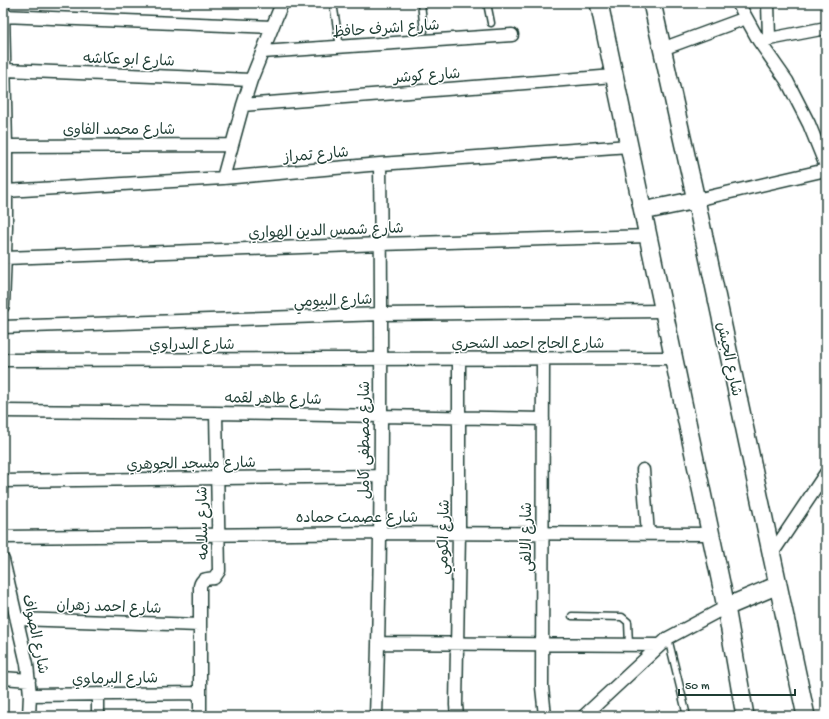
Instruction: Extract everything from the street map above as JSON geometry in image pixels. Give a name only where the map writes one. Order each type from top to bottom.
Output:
[{"type":"main road","points":[[599,3],[726,607],[745,716]]},
{"type":"main road","name":"شارع الجيش","points":[[652,3],[696,200],[806,716]]},
{"type":"main road","points":[[643,211],[696,200]]},
{"type":"main road","points":[[726,607],[778,585]]},
{"type":"street","points":[[223,178],[251,80],[282,3]]},
{"type":"street","points":[[738,3],[746,18],[764,40],[787,82],[809,124],[826,166]]},
{"type":"street","points":[[764,40],[768,3]]},
{"type":"street","points":[[3,11],[6,191],[3,306]]},
{"type":"street","points":[[3,16],[272,27]]},
{"type":"street","points":[[662,48],[746,18]]},
{"type":"street","points":[[764,40],[826,28]]},
{"type":"street","name":"شارع اشرف حافظ","points":[[262,52],[512,35]]},
{"type":"street","name":"شارع ابو عكاشه","points":[[4,66],[251,80]]},
{"type":"street","name":"شارع كوشر","points":[[243,105],[614,76]]},
{"type":"street","name":"شارع محمد الفاوى","points":[[5,147],[232,145]]},
{"type":"street","name":"شارع تمراز","points":[[6,191],[223,178],[380,164],[629,146]]},
{"type":"street","name":"شارع مصطفى كامل","points":[[376,716],[380,533],[382,314],[380,164]]},
{"type":"street","points":[[696,200],[826,170]]},
{"type":"street","name":"شارع شمس الدين الهواري","points":[[5,258],[649,236]]},
{"type":"street","name":"شارع البيومي","points":[[3,327],[382,314],[664,311]]},
{"type":"street","name":"شارع الحاج احمد الشحري","points":[[381,359],[674,358]]},
{"type":"street","name":"شارع البدراوي","points":[[3,360],[381,359]]},
{"type":"street","name":"شارع الكومي","points":[[457,716],[459,359]]},
{"type":"street","name":"شارع الالفى","points":[[543,359],[542,688],[545,716]]},
{"type":"street","name":"شارع طاهر لقمه","points":[[3,411],[543,419]]},
{"type":"street","name":"شارع سلامه","points":[[200,716],[201,583],[205,579],[214,578],[219,571],[216,413]]},
{"type":"street","points":[[643,470],[648,534]]},
{"type":"street","points":[[772,555],[826,472]]},
{"type":"street","name":"شارع مسجد الجوهري","points":[[3,481],[380,476]]},
{"type":"street","name":"شارع عصمت حماده","points":[[3,537],[380,533],[711,534]]},
{"type":"street","name":"شارع الصواف","points":[[3,560],[12,612],[25,654],[30,695],[29,716]]},
{"type":"street","points":[[584,716],[664,642],[726,607]]},
{"type":"street","name":"شارع احمد زهران","points":[[12,612],[200,625]]},
{"type":"street","points":[[378,643],[629,645],[664,642]]},
{"type":"street","points":[[3,678],[29,680]]},
{"type":"street","name":"شارع البرماوي","points":[[30,695],[200,693]]},
{"type":"street","points":[[98,694],[98,716]]},
{"type":"lane","points":[[333,3],[340,41]]},
{"type":"lane","points":[[421,3],[424,31]]},
{"type":"lane","points":[[487,3],[491,23]]},
{"type":"lane","points":[[572,616],[622,617],[628,622],[629,645]]},
{"type":"lane","points":[[664,642],[687,716]]}]
